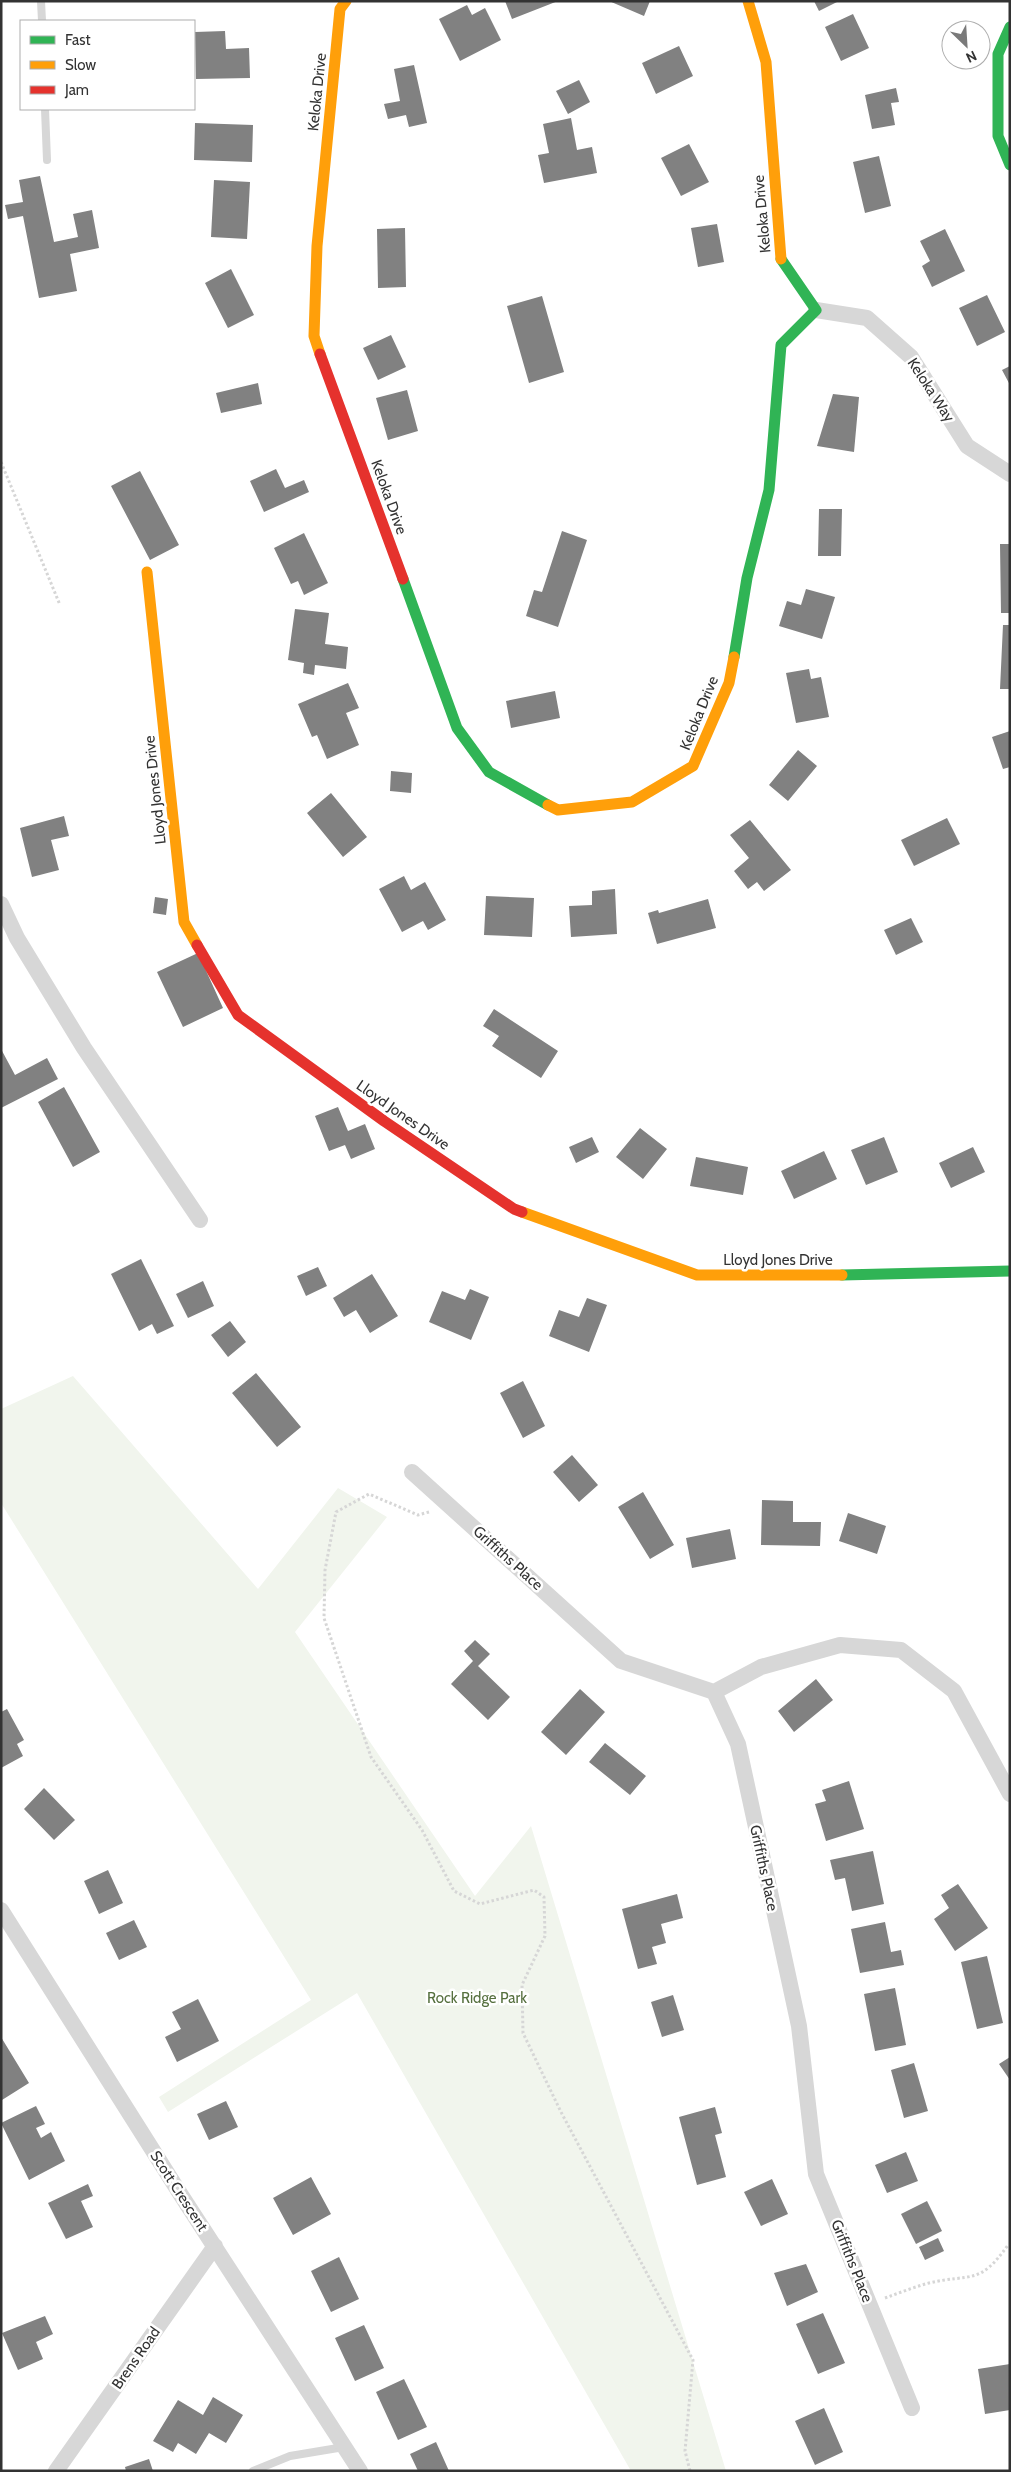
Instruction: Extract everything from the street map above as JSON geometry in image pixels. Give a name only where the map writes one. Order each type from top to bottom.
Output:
[{"type":"street","name":"Keloka Drive","points":[[346,1],[340,9],[317,246],[314,336],[457,728],[488,772],[558,810],[632,802],[693,766],[729,683],[747,578],[769,490],[781,345],[816,310],[780,257],[766,62],[748,1]]},
{"type":"street","points":[[1010,27],[998,54],[998,136],[1010,164]]},
{"type":"street","name":"Keloka Way","points":[[816,310],[867,318],[911,357],[967,446],[1010,474]]},
{"type":"street","name":"Lloyd Jones Drive","points":[[147,572],[184,922],[238,1015],[384,1122],[514,1208],[697,1275],[879,1275],[1010,1271]]},
{"type":"street","points":[[1,904],[17,938],[84,1048],[200,1220]]},
{"type":"street","name":"Griffiths Place","points":[[412,1472],[621,1662],[714,1692],[738,1744],[799,2026],[816,2174],[912,2408]]},
{"type":"street","points":[[714,1692],[761,1667],[840,1645],[901,1650],[954,1691],[1010,1794]]},
{"type":"street","name":"Scott Crescent","points":[[1,1910],[180,2195],[360,2471]]},
{"type":"street","name":"Brens Road","points":[[56,2471],[215,2246]]},
{"type":"lane","points":[[41,1],[42,20]]},
{"type":"lane","points":[[45,110],[47,160]]},
{"type":"lane","points":[[253,2471],[290,2456],[344,2447]]},
{"type":"path","points":[[1,462],[60,605]]},
{"type":"path","points":[[449,1505],[418,1516],[369,1494],[336,1512],[325,1570],[324,1618],[371,1757],[422,1830],[454,1892],[480,1904],[534,1890],[544,1897],[545,1936],[522,1986],[523,2033],[561,2112],[693,2360],[685,2451],[690,2471]]},
{"type":"path","points":[[867,2299],[884,2298],[929,2284],[977,2276],[993,2266],[1008,2245]]},
{"type":"green space","name":"Rock Ridge Park","points":[[73,1376],[258,1589],[338,1488],[387,1517],[295,1632],[475,1896],[531,1826],[726,2471],[631,2471],[357,1993],[168,2112],[159,2097],[311,2000],[1,1503],[1,1409]]},
{"type":"building","points":[[505,1],[558,1],[512,19]]},
{"type":"building","points":[[609,1],[650,1],[644,16]]},
{"type":"building","points":[[814,1],[839,1],[819,11]]},
{"type":"building","points":[[467,5],[472,15],[485,8],[501,40],[460,61],[439,19]]},
{"type":"building","points":[[853,14],[869,48],[841,61],[825,27]]},
{"type":"building","points":[[225,31],[226,49],[249,48],[250,78],[196,79],[195,32]]},
{"type":"building","points":[[679,46],[693,76],[656,94],[642,63]]},
{"type":"building","points":[[414,65],[427,123],[409,127],[406,115],[388,119],[384,104],[400,101],[394,69]]},
{"type":"building","points":[[579,80],[590,102],[568,114],[556,91]]},
{"type":"building","points":[[896,88],[899,102],[891,103],[895,125],[872,129],[865,95]]},
{"type":"building","points":[[571,118],[577,150],[592,147],[597,173],[544,183],[538,155],[549,153],[543,124]]},
{"type":"building","points":[[195,123],[253,125],[252,162],[194,160]]},
{"type":"building","points":[[689,144],[709,182],[681,196],[661,158]]},
{"type":"building","points":[[879,156],[891,206],[865,213],[853,162]]},
{"type":"building","points":[[40,176],[54,242],[78,237],[73,214],[92,210],[99,248],[70,254],[77,291],[39,298],[23,216],[8,219],[5,205],[23,202],[19,180]]},
{"type":"building","points":[[214,180],[250,182],[247,239],[211,237]]},
{"type":"building","points":[[717,224],[724,262],[698,267],[691,228]]},
{"type":"building","points":[[405,228],[406,287],[378,288],[377,229]]},
{"type":"building","points":[[945,229],[965,271],[932,287],[922,266],[930,261],[920,241]]},
{"type":"building","points":[[231,269],[254,315],[228,328],[205,283]]},
{"type":"building","points":[[987,295],[1005,332],[977,346],[959,308]]},
{"type":"building","points":[[542,296],[564,372],[529,383],[507,306]]},
{"type":"building","points":[[391,335],[406,367],[378,380],[363,348]]},
{"type":"building","points":[[1010,366],[1010,385],[1002,370]]},
{"type":"building","points":[[258,383],[262,404],[221,413],[216,393]]},
{"type":"building","points":[[407,390],[418,431],[388,440],[376,398]]},
{"type":"building","points":[[833,394],[859,397],[854,452],[817,446]]},
{"type":"building","points":[[276,469],[285,488],[304,480],[309,492],[264,512],[250,481]]},
{"type":"building","points":[[140,471],[179,545],[150,560],[111,486]]},
{"type":"building","points":[[819,509],[842,509],[841,556],[818,556]]},
{"type":"building","points":[[562,531],[587,540],[558,627],[526,616],[534,590],[542,592]]},
{"type":"building","points":[[304,533],[328,583],[304,595],[298,581],[291,584],[274,548]]},
{"type":"building","points":[[1000,544],[1010,544],[1010,613],[1001,613]]},
{"type":"building","points":[[806,589],[835,597],[822,639],[779,626],[787,601],[801,605]]},
{"type":"building","points":[[295,609],[329,613],[325,644],[348,647],[346,669],[315,665],[314,675],[303,673],[304,663],[288,660]]},
{"type":"building","points":[[1003,625],[1010,625],[1010,689],[1000,689]]},
{"type":"building","points":[[809,669],[811,679],[821,677],[829,717],[796,723],[786,673]]},
{"type":"building","points":[[348,683],[359,708],[346,713],[359,745],[327,759],[317,735],[312,737],[298,704]]},
{"type":"building","points":[[555,691],[560,718],[511,728],[506,701]]},
{"type":"building","points":[[1010,731],[1010,767],[1003,769],[992,737]]},
{"type":"building","points":[[798,750],[817,766],[788,801],[769,785]]},
{"type":"building","points":[[391,771],[412,773],[411,793],[390,791]]},
{"type":"building","points":[[331,793],[367,837],[343,857],[307,813]]},
{"type":"building","points":[[64,816],[69,836],[51,840],[59,870],[32,877],[20,828]]},
{"type":"building","points":[[947,818],[960,844],[914,866],[901,840]]},
{"type":"building","points":[[750,820],[791,870],[764,891],[757,882],[748,889],[734,871],[749,858],[730,835]]},
{"type":"building","points":[[404,876],[411,890],[425,882],[446,920],[428,930],[423,921],[402,932],[379,889]]},
{"type":"building","points":[[615,889],[617,934],[571,937],[569,906],[592,905],[592,891]]},
{"type":"building","points":[[486,896],[534,898],[532,937],[484,935]]},
{"type":"building","points":[[155,897],[168,899],[166,915],[153,913]]},
{"type":"building","points":[[708,899],[716,928],[657,944],[648,913],[658,910],[659,913]]},
{"type":"building","points":[[911,918],[923,942],[896,955],[884,930]]},
{"type":"building","points":[[198,953],[223,1008],[183,1027],[157,972]]},
{"type":"building","points":[[494,1009],[558,1051],[541,1078],[492,1046],[499,1036],[483,1026]]},
{"type":"building","points":[[1,1049],[15,1075],[47,1058],[58,1079],[1,1108]]},
{"type":"building","points":[[64,1087],[100,1152],[73,1167],[38,1102]]},
{"type":"building","points":[[338,1107],[348,1131],[365,1124],[375,1149],[351,1159],[345,1145],[329,1151],[315,1116]]},
{"type":"building","points":[[640,1128],[667,1149],[643,1179],[616,1157]]},
{"type":"building","points":[[592,1137],[599,1152],[576,1163],[569,1147]]},
{"type":"building","points":[[884,1137],[898,1172],[866,1185],[851,1150]]},
{"type":"building","points":[[973,1147],[985,1172],[951,1188],[939,1163]]},
{"type":"building","points":[[824,1151],[837,1179],[794,1199],[781,1171]]},
{"type":"building","points":[[696,1157],[748,1167],[743,1195],[690,1186]]},
{"type":"building","points":[[141,1259],[174,1326],[157,1334],[152,1324],[139,1331],[111,1274]]},
{"type":"building","points":[[318,1267],[327,1286],[306,1296],[297,1276]]},
{"type":"building","points":[[372,1274],[398,1316],[370,1333],[356,1310],[344,1317],[333,1298]]},
{"type":"building","points":[[203,1281],[214,1306],[188,1318],[176,1294]]},
{"type":"building","points":[[470,1289],[489,1297],[471,1340],[429,1322],[442,1291],[465,1300]]},
{"type":"building","points":[[587,1298],[607,1305],[589,1352],[549,1336],[559,1310],[579,1317]]},
{"type":"building","points":[[230,1321],[246,1342],[228,1357],[211,1335]]},
{"type":"building","points":[[256,1373],[301,1427],[277,1447],[232,1393]]},
{"type":"building","points":[[523,1381],[545,1426],[523,1438],[500,1393]]},
{"type":"building","points":[[572,1455],[598,1485],[579,1502],[553,1472]]},
{"type":"building","points":[[643,1492],[674,1545],[650,1559],[618,1507]]},
{"type":"building","points":[[762,1500],[793,1501],[793,1522],[821,1522],[820,1546],[761,1545]]},
{"type":"building","points":[[848,1513],[886,1526],[877,1554],[839,1541]]},
{"type":"building","points":[[730,1529],[736,1559],[692,1568],[686,1538]]},
{"type":"building","points":[[475,1640],[490,1654],[478,1666],[510,1697],[488,1720],[451,1684],[473,1661],[464,1651]]},
{"type":"building","points":[[816,1679],[833,1700],[794,1732],[778,1711]]},
{"type":"building","points":[[580,1689],[605,1712],[566,1755],[541,1732]]},
{"type":"building","points":[[7,1709],[24,1740],[17,1744],[23,1756],[1,1768],[1,1712]]},
{"type":"building","points":[[605,1743],[646,1776],[630,1795],[589,1762]]},
{"type":"building","points":[[849,1781],[864,1829],[826,1841],[815,1804],[826,1801],[822,1790]]},
{"type":"building","points":[[44,1788],[75,1820],[54,1840],[24,1809]]},
{"type":"building","points":[[873,1851],[884,1904],[852,1911],[845,1878],[835,1880],[830,1860]]},
{"type":"building","points":[[108,1870],[123,1903],[99,1914],[84,1881]]},
{"type":"building","points":[[958,1884],[988,1928],[955,1951],[934,1919],[949,1908],[941,1895]]},
{"type":"building","points":[[677,1894],[683,1918],[661,1924],[666,1943],[652,1947],[657,1964],[638,1969],[622,1909]]},
{"type":"building","points":[[134,1920],[147,1947],[119,1960],[106,1933]]},
{"type":"building","points":[[885,1922],[891,1952],[901,1950],[904,1965],[860,1973],[851,1929]]},
{"type":"building","points":[[987,1956],[1003,2023],[977,2029],[961,1962]]},
{"type":"building","points":[[895,1988],[906,2045],[875,2051],[864,1994]]},
{"type":"building","points":[[673,1995],[684,2030],[662,2037],[651,2002]]},
{"type":"building","points":[[198,1999],[219,2041],[177,2062],[165,2037],[181,2029],[172,2012]]},
{"type":"building","points":[[1,2037],[29,2083],[2,2100],[1,2099]]},
{"type":"building","points":[[1010,2057],[1010,2080],[999,2064]]},
{"type":"building","points":[[914,2063],[928,2111],[904,2118],[891,2070]]},
{"type":"building","points":[[226,2101],[238,2127],[209,2140],[197,2114]]},
{"type":"building","points":[[36,2106],[45,2124],[36,2128],[41,2138],[51,2132],[65,2161],[29,2180],[1,2123]]},
{"type":"building","points":[[715,2107],[722,2133],[715,2135],[726,2177],[697,2185],[679,2117]]},
{"type":"building","points":[[906,2152],[918,2181],[887,2193],[875,2165]]},
{"type":"building","points":[[311,2177],[331,2214],[293,2235],[273,2198]]},
{"type":"building","points":[[772,2179],[788,2214],[761,2226],[744,2192]]},
{"type":"building","points":[[88,2184],[93,2196],[81,2201],[93,2227],[66,2239],[48,2203]]},
{"type":"building","points":[[927,2201],[942,2231],[916,2244],[901,2214]]},
{"type":"building","points":[[938,2238],[944,2251],[925,2260],[919,2247]]},
{"type":"building","points":[[339,2257],[359,2299],[331,2312],[311,2271]]},
{"type":"building","points":[[806,2264],[818,2292],[787,2306],[774,2273]]},
{"type":"building","points":[[823,2313],[845,2363],[818,2374],[796,2324]]},
{"type":"building","points":[[45,2316],[53,2334],[36,2342],[43,2359],[18,2370],[2,2333]]},
{"type":"building","points":[[364,2325],[384,2368],[355,2381],[335,2338]]},
{"type":"building","points":[[1010,2364],[1010,2410],[985,2414],[978,2369]]},
{"type":"building","points":[[404,2379],[427,2427],[398,2440],[376,2392]]},
{"type":"building","points":[[213,2397],[243,2415],[226,2443],[209,2433],[196,2454],[178,2443],[173,2452],[153,2441],[178,2400],[203,2415]]},
{"type":"building","points":[[824,2408],[843,2452],[815,2465],[795,2421]]},
{"type":"building","points":[[436,2442],[449,2471],[418,2471],[410,2454]]},
{"type":"building","points":[[149,2459],[153,2471],[126,2471],[125,2467]]},
{"type":"traffic: fast","points":[[1010,27],[998,54],[998,136],[1010,165]]},
{"type":"traffic: fast","points":[[734,657],[747,578],[769,490],[781,345],[816,310],[781,259]]},
{"type":"traffic: fast","points":[[403,579],[457,728],[489,772],[548,805]]},
{"type":"traffic: fast","points":[[842,1275],[1010,1271]]},
{"type":"traffic: slow","points":[[320,354],[314,336],[317,246],[340,9],[346,1]]},
{"type":"traffic: slow","points":[[748,1],[766,62],[781,259]]},
{"type":"traffic: slow","points":[[147,572],[184,922],[197,945]]},
{"type":"traffic: slow","points":[[548,805],[558,810],[632,802],[693,766],[729,683],[734,657]]},
{"type":"traffic: slow","points":[[522,1212],[697,1275],[842,1275]]},
{"type":"traffic: jam","points":[[320,354],[403,579]]},
{"type":"traffic: jam","points":[[197,945],[238,1015],[384,1121],[514,1209],[522,1212]]}]
